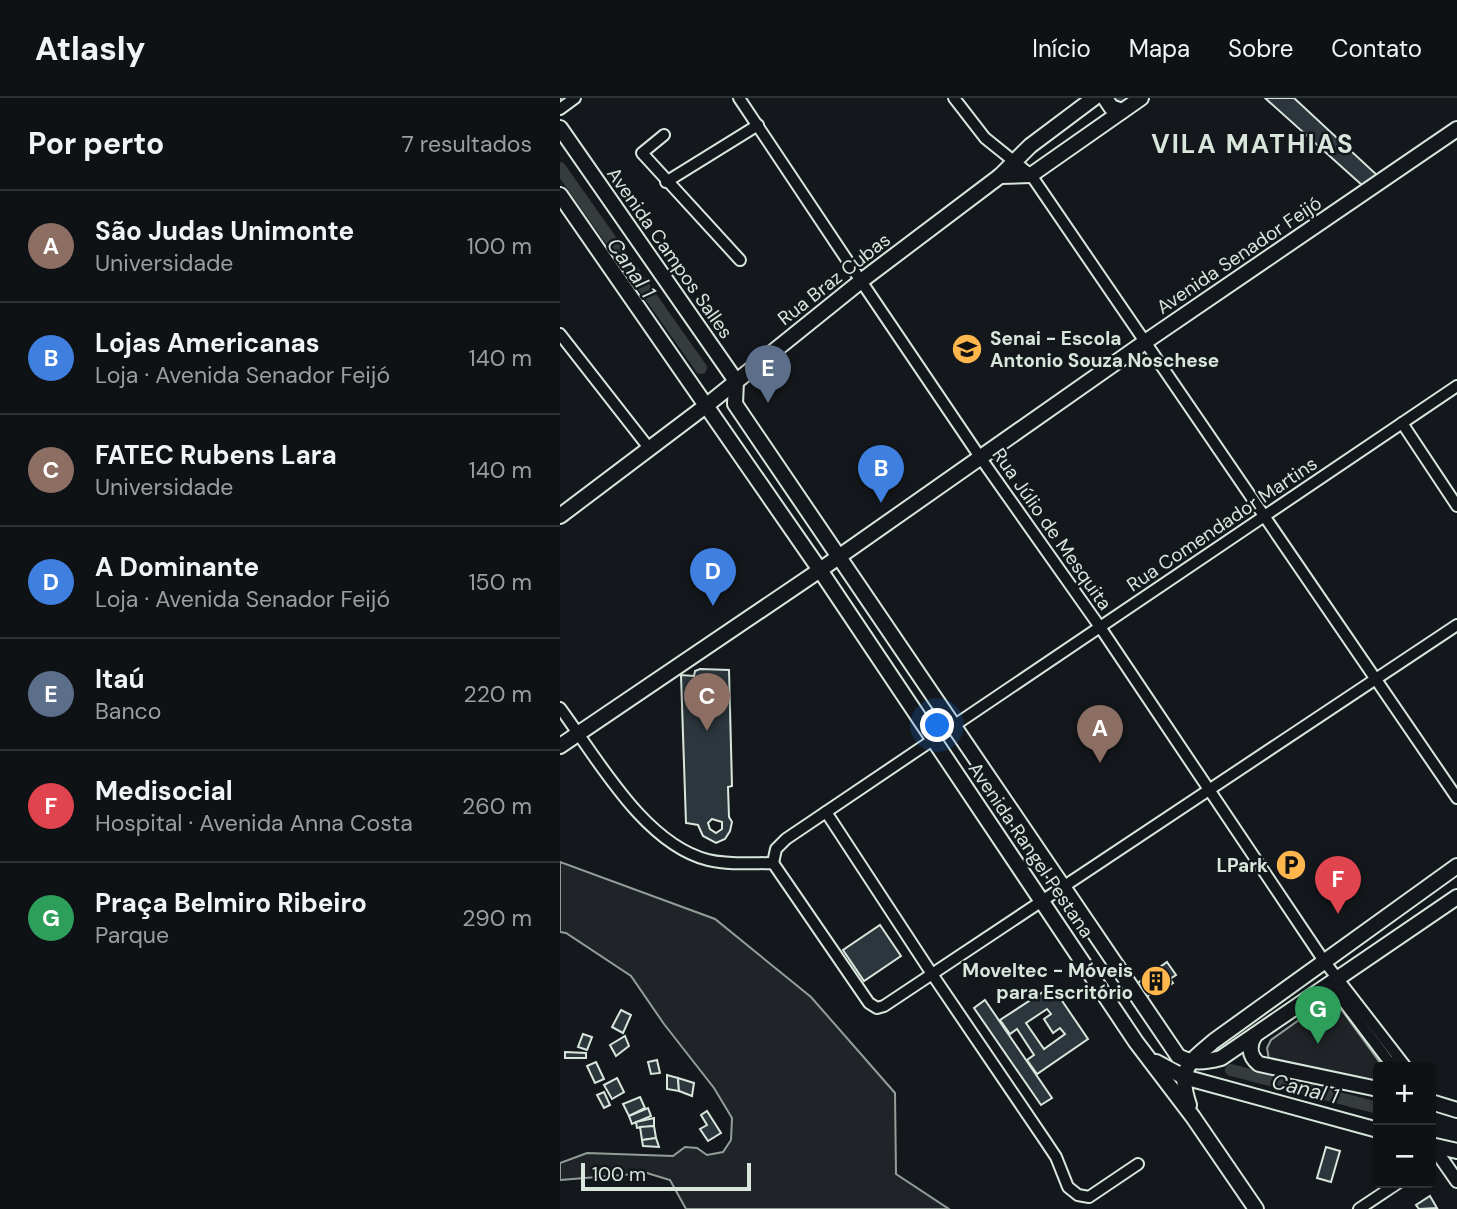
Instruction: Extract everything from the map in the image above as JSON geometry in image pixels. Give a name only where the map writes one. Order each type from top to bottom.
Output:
[{"type":"main road","points":[[1105,98],[1111,107],[1122,111]]},
{"type":"main road","points":[[1000,176],[1031,175],[1141,98]]},
{"type":"main road","name":"Rua Braz Cubas","points":[[560,516],[1000,176],[1030,146],[1089,102]]},
{"type":"main road","points":[[1089,102],[1098,111],[1100,127]]},
{"type":"main road","name":"Avenida Campos Salles","points":[[560,128],[736,381]]},
{"type":"main road","name":"Avenida Senador Feijó","points":[[560,746],[1457,129]]},
{"type":"main road","points":[[560,195],[707,405]]},
{"type":"main road","name":"Avenida Rangel Pestana","points":[[736,381],[735,404],[1063,887],[1191,1060]]},
{"type":"main road","name":"Avenida Rangel Pestana","points":[[707,405],[1143,1051],[1193,1116],[1256,1209]]},
{"type":"main road","points":[[1193,1116],[1185,1093],[1184,1077],[1185,1069],[1191,1060],[1457,866]]},
{"type":"main road","points":[[1191,1060],[1221,1058],[1457,897]]},
{"type":"main road","points":[[1255,1035],[1250,1050],[1259,1064],[1373,1087]]},
{"type":"main road","points":[[1143,1051],[1159,1065],[1184,1077],[1373,1129]]},
{"type":"main road","points":[[1191,1060],[1204,1083]]},
{"type":"main road","points":[[1436,1104],[1457,1110]]},
{"type":"main road","points":[[1436,1146],[1457,1151]]},
{"type":"street","points":[[560,109],[575,98]]},
{"type":"street","name":"Rua Júlio de Mesquita","points":[[739,98],[980,457],[1100,627],[1324,961],[1333,982]]},
{"type":"street","points":[[954,98],[985,138],[1031,175],[1457,798]]},
{"type":"street","points":[[666,182],[758,125]]},
{"type":"street","points":[[664,135],[642,153],[740,260]]},
{"type":"street","points":[[560,334],[649,448]]},
{"type":"street","name":"Rua Comendador Martins","points":[[773,863],[776,849],[782,842],[1457,386]]},
{"type":"street","points":[[1402,423],[1457,506]]},
{"type":"street","points":[[560,708],[636,814],[681,847],[706,859],[733,863],[773,863],[869,1003],[877,1008],[884,1006],[1457,625]]},
{"type":"street","points":[[826,812],[1056,1157],[1068,1187],[1078,1195],[1089,1197],[1138,1164]]},
{"type":"street","points":[[1333,982],[1338,994],[1389,1062]]},
{"type":"street","points":[[1333,982],[1402,1062]]},
{"type":"street","points":[[1436,1152],[1457,1181]]},
{"type":"street","points":[[1359,1209],[1390,1188]]},
{"type":"shaded area","points":[[560,862],[715,919],[811,997],[895,1093],[896,1174],[949,1209],[686,1209],[670,1180],[647,1173],[560,1180],[560,1163],[587,1153],[673,1156],[685,1147],[697,1148],[707,1155],[723,1152],[731,1140],[732,1118],[714,1088],[631,976],[566,933],[560,932]]},
{"type":"shaded area","points":[[1320,1005],[1341,1009],[1380,1062],[1373,1062],[1373,1081],[1269,1060],[1267,1048],[1271,1040]]},
{"type":"building","points":[[1265,98],[1294,98],[1378,176],[1363,186]]},
{"type":"building","points":[[729,670],[732,786],[728,787],[729,817],[732,822],[725,839],[716,843],[703,836],[698,825],[686,823],[681,675],[694,676],[695,671]],"holes":[[[712,819],[722,822],[722,829],[716,833],[710,829],[708,823]]]},
{"type":"building","points":[[880,925],[901,956],[864,981],[843,950]]},
{"type":"building","name":"Moveltec - Móveis para Escritório","points":[[1167,962],[1176,975],[1170,979],[1173,983],[1145,998],[1135,985]]},
{"type":"building","points":[[1052,986],[1088,1039],[1037,1074],[1027,1060],[1034,1055],[1017,1029],[1010,1034],[1000,1020]],"holes":[[[1047,1009],[1051,1014],[1044,1019],[1053,1033],[1060,1028],[1065,1034],[1044,1049],[1026,1023]]]},
{"type":"building","points":[[985,1000],[1052,1098],[1041,1105],[974,1008]]},
{"type":"building","points":[[621,1010],[631,1015],[623,1033],[612,1027]]},
{"type":"building","points":[[583,1034],[592,1037],[587,1050],[578,1047]]},
{"type":"building","points":[[625,1036],[629,1046],[616,1056],[610,1045]]},
{"type":"building","points":[[565,1052],[586,1053],[586,1058],[565,1058]]},
{"type":"building","points":[[657,1060],[660,1073],[651,1074],[648,1062]]},
{"type":"building","points":[[596,1062],[604,1079],[595,1083],[587,1066]]},
{"type":"building","points":[[667,1075],[678,1078],[679,1091],[667,1089]]},
{"type":"building","points":[[617,1078],[624,1092],[612,1099],[604,1085]]},
{"type":"building","points":[[678,1078],[694,1083],[692,1096],[679,1091]]},
{"type":"building","points":[[604,1092],[610,1105],[604,1108],[597,1095]]},
{"type":"building","points":[[640,1097],[645,1108],[629,1116],[623,1104]]},
{"type":"building","points":[[648,1108],[651,1116],[632,1124],[629,1116]]},
{"type":"building","points":[[707,1111],[721,1133],[708,1141],[700,1129],[707,1125],[701,1115]]},
{"type":"building","points":[[654,1118],[654,1126],[637,1128],[636,1122]]},
{"type":"building","points":[[654,1126],[656,1138],[642,1140],[640,1127]]},
{"type":"building","points":[[656,1138],[659,1147],[643,1146],[642,1140]]},
{"type":"building","points":[[1326,1147],[1340,1151],[1331,1182],[1317,1178]]},
{"type":"building","points":[[1430,1196],[1437,1208],[1419,1209],[1416,1205]]},
{"type":"waterway","name":"Canal 1","points":[[560,168],[701,368]]},
{"type":"waterway","name":"Canal 1","points":[[1231,1070],[1373,1107]]},
{"type":"place","name":"Senai - Escola Antonio Souza Noschese","points":[[967,349]]},
{"type":"place","name":"Itaú","points":[[768,403]]},
{"type":"place","name":"Lojas Americanas","points":[[881,503]]},
{"type":"place","name":"A Dominante","points":[[713,606]]},
{"type":"place","name":"FATEC Rubens Lara","points":[[707,731]]},
{"type":"place","name":"São Judas Unimonte","points":[[1100,763]]},
{"type":"place","name":"LPark","points":[[1291,865]]},
{"type":"place","name":"Medisocial","points":[[1338,914]]},
{"type":"place","name":"Moveltec - Móveis para Escritório","points":[[1156,981]]},
{"type":"place","name":"Praça Belmiro Ribeiro","points":[[1318,1044]]},
{"type":"district","name":"VILA MATHIAS","points":[[1253,144]]}]
